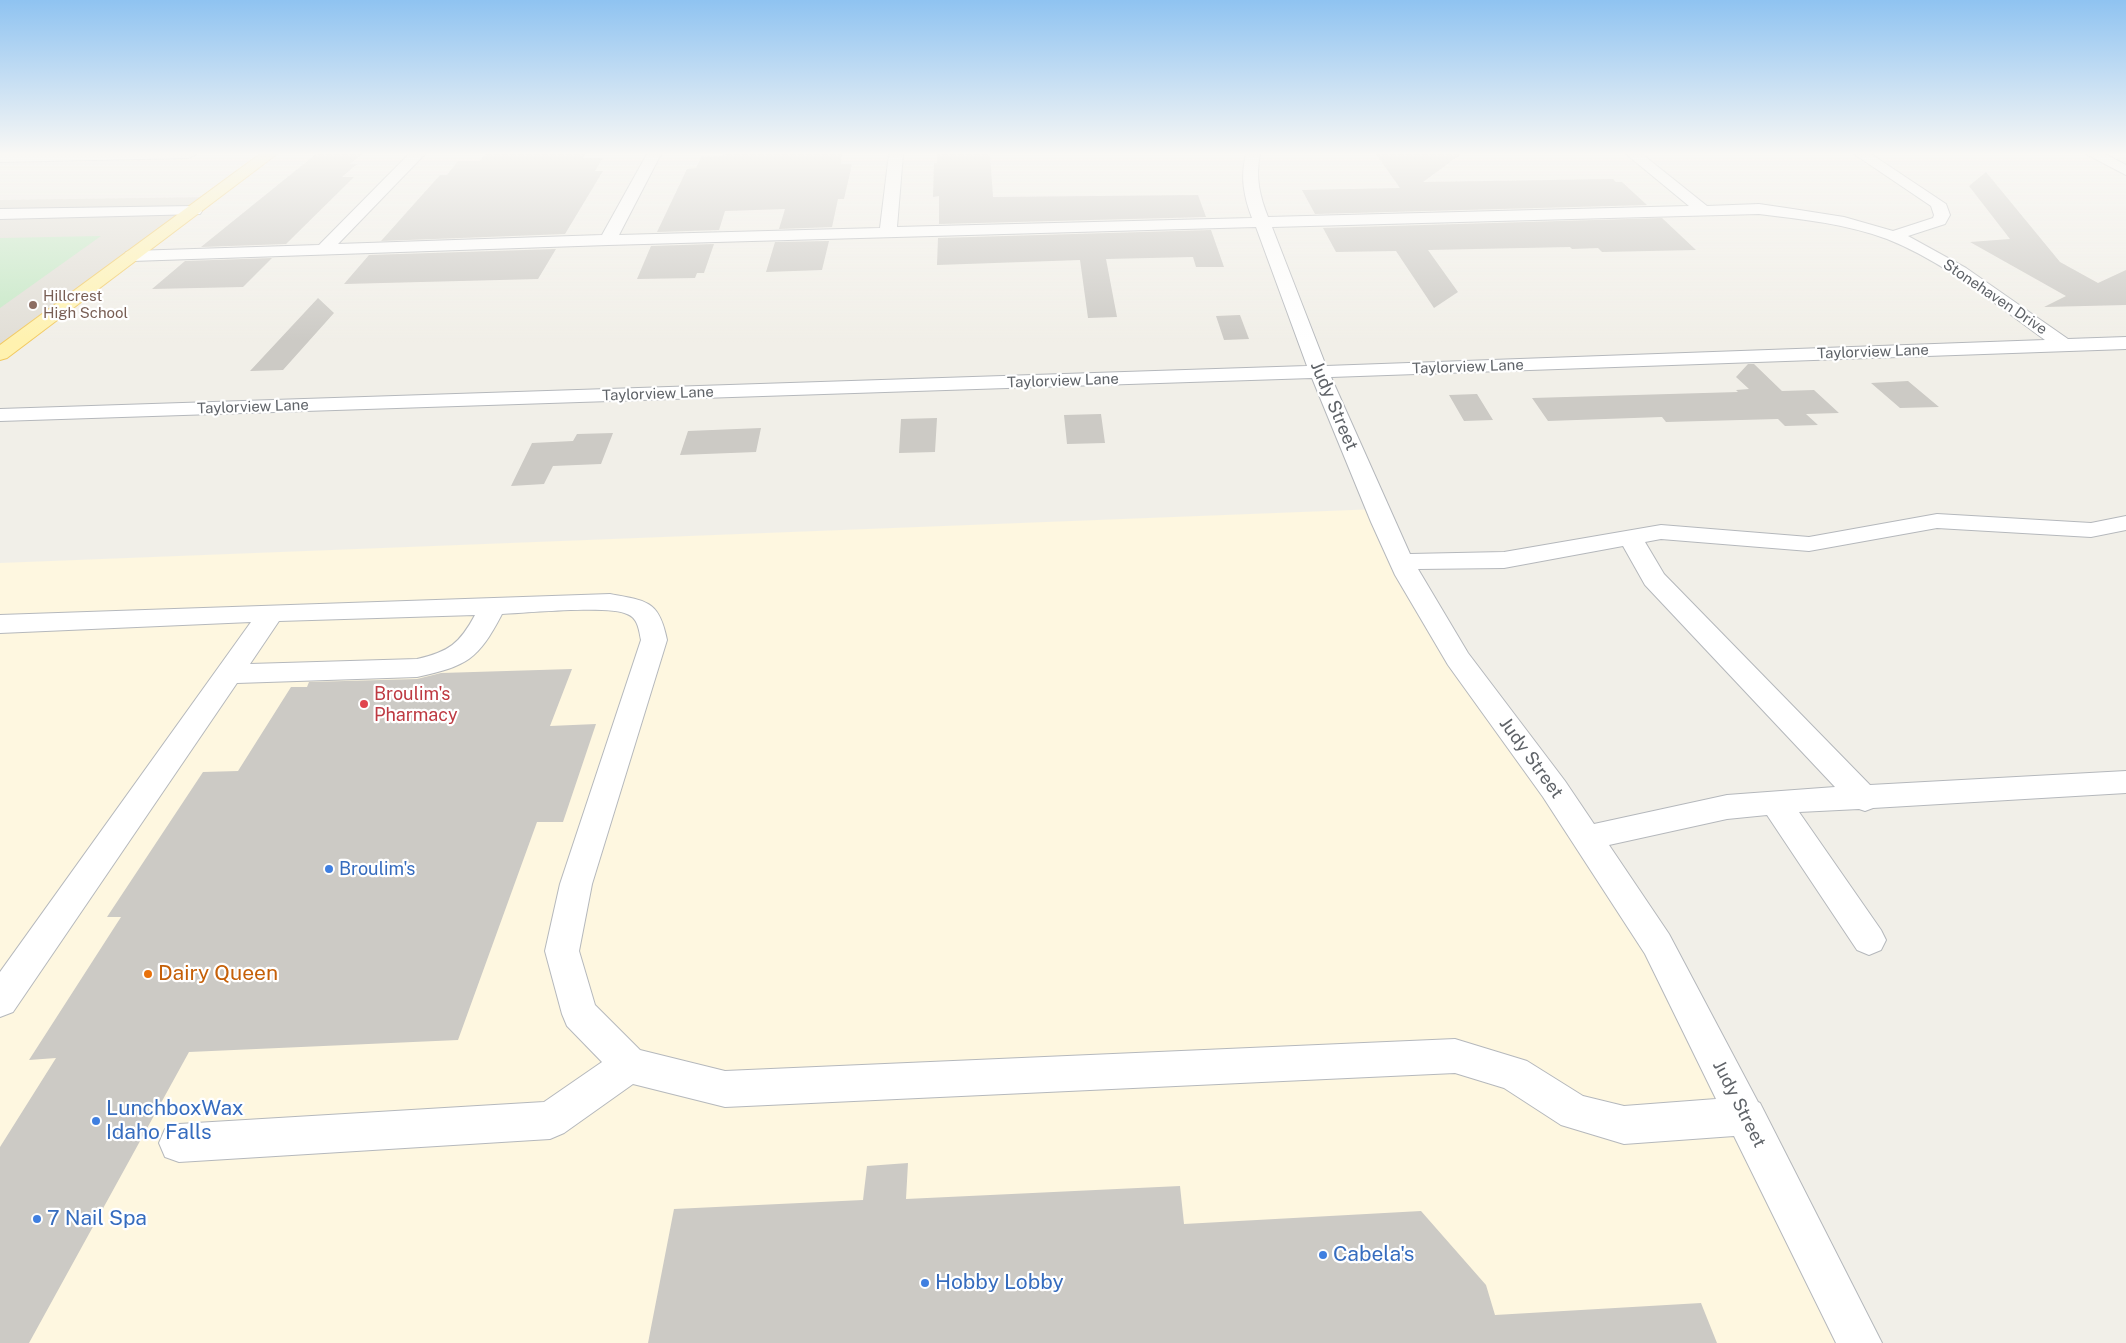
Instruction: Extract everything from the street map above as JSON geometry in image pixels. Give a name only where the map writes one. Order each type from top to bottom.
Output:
[{"type":"main road","points":[[0,354],[186,217]]},
{"type":"street","points":[[324,249],[356,217]]},
{"type":"street","points":[[608,240],[620,217]]},
{"type":"street","points":[[888,233],[890,217]]},
{"type":"street","name":"Judy Street","points":[[1260,217],[1319,372],[1402,562],[1458,659],[1554,789],[1657,944],[1860,1343]]},
{"type":"street","name":"Stonehaven Drive","points":[[132,256],[608,240],[1477,217]]},
{"type":"street","name":"Stonehaven Drive","points":[[1816,217],[1856,225],[1893,236],[1930,253],[2064,345]]},
{"type":"street","points":[[1893,236],[1939,221],[1941,217]]},
{"type":"street","name":"Taylorview Lane","points":[[0,415],[1319,372],[2126,343]]},
{"type":"street","points":[[1402,562],[1504,560],[1661,532],[1810,544],[1937,522],[2091,530],[2126,523]]},
{"type":"street","points":[[1630,538],[1654,580],[1865,799]]},
{"type":"street","points":[[0,624],[610,602],[636,607],[650,620],[654,640],[576,884],[562,951],[580,1014],[629,1065],[724,1090],[1454,1056],[1514,1073],[1575,1112],[1624,1125],[1746,1116]]},
{"type":"street","points":[[229,674],[417,668],[440,664],[470,647],[493,606]]},
{"type":"street","points":[[6,984],[271,613]]},
{"type":"street","points":[[1586,838],[1727,807],[1775,802],[1865,799],[2126,782]]},
{"type":"street","points":[[1775,802],[1869,940]]},
{"type":"street","points":[[179,1142],[550,1120],[629,1065]]},
{"type":"shaded area","name":"Hillcrest High School","points":[[0,217],[186,217],[0,354]]},
{"type":"shaded area","points":[[1378,509],[1408,575],[1554,789],[1860,1343],[0,1343],[0,563]]},
{"type":"green space","points":[[101,236],[0,308],[0,238]]},
{"type":"building","points":[[239,217],[314,217],[286,244],[201,247]]},
{"type":"building","points":[[403,217],[575,217],[565,234],[381,241]]},
{"type":"building","points":[[664,217],[723,217],[719,230],[657,232]]},
{"type":"building","points":[[783,217],[834,217],[832,227],[779,229]]},
{"type":"building","points":[[939,217],[1206,217],[939,224]]},
{"type":"building","points":[[1993,217],[2023,217],[2060,262],[2098,283],[2126,270],[2126,305],[2044,307],[2066,296],[1970,242],[2010,239]]},
{"type":"building","points":[[1662,218],[1696,250],[1602,252],[1598,248],[1572,249],[1570,247],[1428,250],[1458,292],[1434,308],[1396,251],[1336,252],[1323,228]]},
{"type":"building","points":[[1211,230],[1224,267],[1196,267],[1193,257],[1106,259],[1117,317],[1088,318],[1080,260],[937,265],[938,238]]},
{"type":"building","points":[[829,241],[822,270],[766,272],[775,242]]},
{"type":"building","points":[[714,244],[704,273],[697,273],[695,278],[637,279],[651,246]]},
{"type":"building","points":[[556,249],[538,279],[344,284],[369,255]]},
{"type":"building","points":[[272,258],[243,287],[152,289],[185,261]]},
{"type":"building","points":[[318,298],[334,313],[283,370],[250,371]]},
{"type":"building","points":[[1240,315],[1249,339],[1224,340],[1216,316]]},
{"type":"building","points":[[1748,364],[1754,364],[1782,391],[1814,390],[1839,413],[1806,414],[1818,425],[1785,426],[1778,419],[1666,422],[1662,417],[1548,421],[1532,398],[1738,392],[1736,390],[1749,389],[1736,377]]},
{"type":"building","points":[[1908,381],[1939,407],[1900,408],[1871,383]]},
{"type":"building","points":[[1477,394],[1493,420],[1464,421],[1449,395]]},
{"type":"building","points":[[1101,414],[1105,443],[1067,444],[1064,415]]},
{"type":"building","points":[[937,418],[935,452],[899,453],[901,419]]},
{"type":"building","points":[[761,428],[756,452],[680,455],[688,431]]},
{"type":"building","points":[[613,433],[601,464],[553,466],[544,484],[511,486],[532,443],[573,441],[577,434]]},
{"type":"building","name":"Broulim's","points":[[572,669],[550,726],[596,724],[563,822],[537,822],[458,1040],[189,1052],[29,1343],[0,1343],[0,1147],[56,1058],[29,1060],[121,917],[107,917],[203,772],[238,771],[291,687],[307,687],[309,682],[417,679],[441,673]]},
{"type":"building","name":"Hobby Lobby","points":[[908,1163],[906,1199],[1180,1186],[1184,1224],[1421,1211],[1486,1285],[1495,1315],[1701,1303],[1717,1343],[648,1343],[674,1209],[863,1200],[867,1166]]},
{"type":"place","name":"Hillcrest High School","points":[[33,305]]},
{"type":"place","name":"Broulim's Pharmacy","points":[[364,704]]},
{"type":"place","name":"Broulim's","points":[[329,869]]},
{"type":"place","name":"Dairy Queen","points":[[148,974]]},
{"type":"place","name":"LunchboxWax Idaho Falls","points":[[96,1121]]},
{"type":"place","name":"7 Nail Spa","points":[[37,1219]]},
{"type":"place","name":"Cabela's","points":[[1323,1255]]},
{"type":"place","name":"Hobby Lobby","points":[[925,1283]]}]
